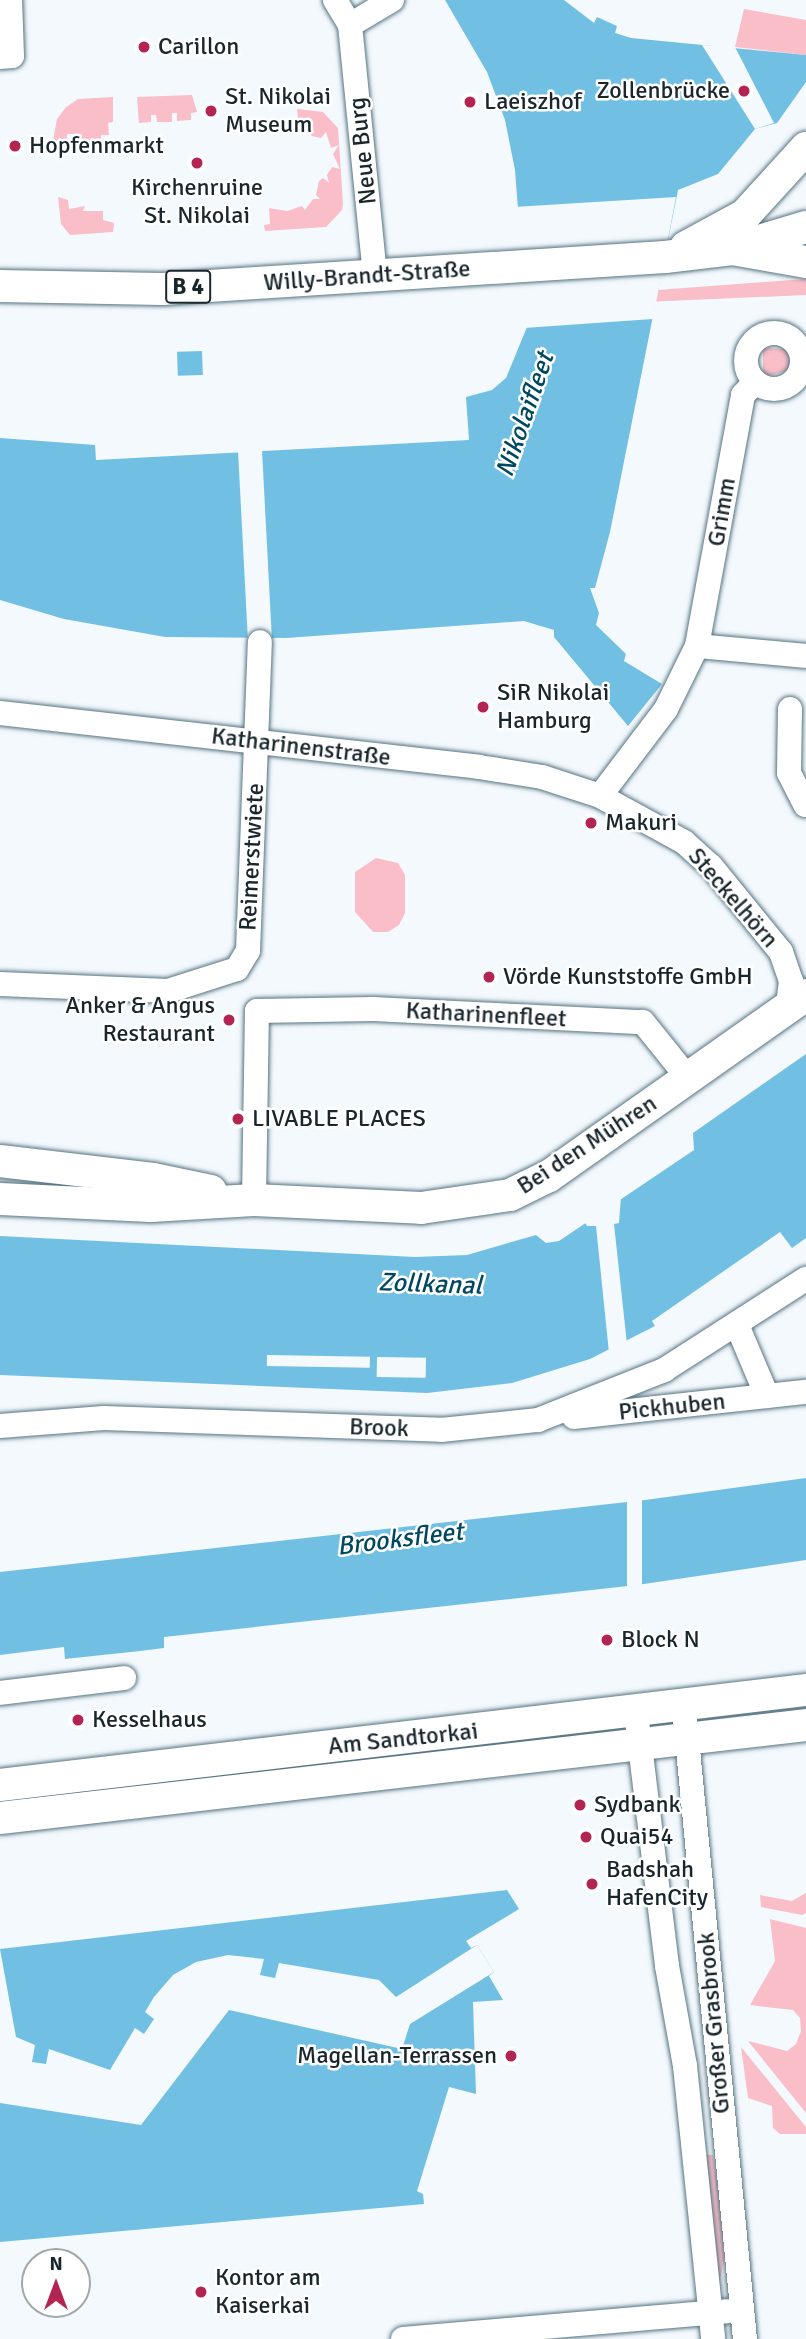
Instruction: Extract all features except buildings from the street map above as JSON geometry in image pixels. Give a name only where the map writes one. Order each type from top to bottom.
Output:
[{"type":"main road","points":[[665,257],[745,215],[806,148]]},
{"type":"main road","name":"Willy-Brandt-Straße","points":[[0,286],[162,289],[665,257],[733,249],[806,227]]},
{"type":"main road","name":"Willy-Brandt-Straße","points":[[733,249],[806,262]]},
{"type":"main road","name":"Bei den Mühren","points":[[0,1199],[151,1206],[254,1200],[421,1208],[510,1195],[549,1176],[797,1000]]},
{"type":"main road","name":"Bei den Mühren","points":[[0,1161],[153,1180],[254,1200]]},
{"type":"main road","name":"Am Sandtorkai","points":[[0,1785],[684,1708],[806,1690]]},
{"type":"main road","name":"Am Sandtorkai","points":[[0,1818],[686,1741],[806,1725]]},
{"type":"street","points":[[6,57],[10,0]]},
{"type":"street","points":[[335,0],[350,26],[392,0]]},
{"type":"street","name":"Neue Burg","points":[[350,26],[375,276]]},
{"type":"street","name":"Grimm","points":[[600,796],[666,709],[697,646],[743,395],[755,382]]},
{"type":"street","name":"Reimerstwiete","points":[[0,984],[168,991],[237,969],[248,951],[260,642]]},
{"type":"street","points":[[697,646],[806,656]]},
{"type":"street","points":[[790,709],[789,773],[805,805]]},
{"type":"street","name":"Katharinenstraße","points":[[0,713],[541,777],[600,796]]},
{"type":"street","name":"Steckelhörn","points":[[600,796],[684,842],[711,866],[781,952],[797,1000]]},
{"type":"street","name":"Katharinenfleet","points":[[254,1200],[257,1011],[373,1009],[643,1022],[688,1078]]},
{"type":"street","name":"Brook","points":[[0,1426],[104,1418],[441,1430],[538,1420],[664,1370],[806,1279]]},
{"type":"street","points":[[737,1325],[767,1396]]},
{"type":"street","name":"Pickhuben","points":[[538,1420],[806,1392]]},
{"type":"street","points":[[0,1692],[124,1678]]},
{"type":"street","name":"Großer Grasbrook","points":[[684,1708],[745,2339]]},
{"type":"street","name":"Großer Grasbrook","points":[[636,1713],[667,1966],[685,2066],[713,2339]]},
{"type":"street","points":[[403,2339],[742,2309]]},
{"type":"shaded area","points":[[744,9],[806,20],[806,55],[735,47]]},
{"type":"shaded area","points":[[192,95],[197,112],[191,113],[191,120],[177,121],[177,113],[172,113],[172,122],[157,122],[156,115],[151,115],[151,122],[139,123],[137,97]]},
{"type":"shaded area","points":[[113,97],[113,122],[108,123],[109,135],[101,135],[101,147],[86,140],[86,148],[79,148],[78,134],[67,134],[67,149],[51,151],[57,119],[66,107],[78,99]]},
{"type":"shaded area","points":[[297,109],[323,112],[338,128],[343,204],[342,210],[326,227],[265,231],[264,225],[270,224],[269,208],[287,211],[302,206],[305,210],[313,199],[320,199],[316,195],[319,181],[323,178],[329,183],[327,175],[332,167],[340,169],[333,154],[339,145],[331,148],[326,132],[321,138],[312,136],[305,129],[312,119],[298,118]]},
{"type":"shaded area","points":[[58,197],[68,200],[69,209],[85,206],[83,211],[103,211],[103,220],[114,223],[113,232],[70,235],[61,224]]},
{"type":"shaded area","points":[[806,279],[806,295],[645,302],[644,291]]},
{"type":"shaded area","points":[[763,348],[791,349],[791,370],[763,377]]},
{"type":"shaded area","points":[[376,858],[398,863],[405,875],[405,913],[399,925],[388,932],[373,932],[355,912],[355,872]]},
{"type":"shaded area","points":[[576,1734],[577,1741],[51,1802],[50,1793]]},
{"type":"shaded area","points":[[806,1893],[806,1913],[802,1915],[761,1907],[760,1895],[792,1901]]},
{"type":"shaded area","points":[[770,1919],[806,1928],[806,2113],[748,2041],[787,2051],[796,2044],[801,2031],[800,2018],[793,2010],[750,2005],[775,1961]]},
{"type":"shaded area","points":[[741,2047],[806,2127],[806,2134],[780,2134],[773,2128],[772,2106],[748,2098]]},
{"type":"shaded area","points":[[706,2155],[713,2155],[725,2226],[726,2255],[717,2290]]},
{"type":"water","name":"Nikolaifleet","points":[[445,0],[564,0],[594,23],[597,17],[617,26],[615,33],[631,38],[806,55],[806,82],[777,123],[755,129],[718,174],[678,190],[610,532],[595,588],[590,588],[599,613],[596,625],[626,654],[624,661],[662,684],[628,726],[554,637],[554,630],[524,621],[286,638],[165,637],[64,619],[0,600],[0,438],[95,445],[96,460],[469,440],[466,397],[492,390],[506,378],[527,327],[515,170],[505,120],[487,72]]},
{"type":"water","points":[[202,351],[203,375],[178,376],[177,352]]},
{"type":"water","name":"Zollkanal","points":[[806,1054],[806,1238],[792,1248],[780,1232],[652,1321],[655,1326],[590,1359],[512,1383],[427,1393],[0,1375],[0,1236],[415,1257],[467,1255],[536,1235],[546,1243],[559,1241],[694,1150],[693,1133]]},
{"type":"water","name":"Brooksfleet","points":[[806,1478],[806,1560],[637,1585],[164,1637],[164,1648],[140,1651],[65,1659],[64,1647],[0,1655],[0,1572],[645,1500]]},
{"type":"water","points":[[507,1890],[519,1909],[466,1941],[471,1948],[477,1945],[494,1972],[489,1976],[503,2000],[473,2002],[476,2094],[449,2087],[417,2191],[423,2194],[424,2204],[0,2242],[0,1949]]},
{"type":"pier","name":"Zollenbrücke","points":[[702,45],[735,47],[774,123],[755,129]]},
{"type":"pier","points":[[676,197],[653,319],[524,328],[514,207]]},
{"type":"pier","points":[[262,450],[272,642],[248,643],[238,451]]},
{"type":"pier","points":[[621,1197],[619,1223],[614,1224],[627,1344],[609,1353],[596,1226],[587,1226],[584,1221]]},
{"type":"pier","points":[[267,1355],[370,1357],[370,1368],[267,1366]]},
{"type":"pier","points":[[377,1357],[426,1358],[426,1378],[377,1377]]},
{"type":"pier","points":[[627,1497],[642,1497],[642,1589],[627,1589]]},
{"type":"pier","points":[[477,1945],[494,1972],[410,2024],[402,2049],[229,2010],[141,2125],[0,2103],[0,1949],[16,2037],[35,2045],[32,2062],[46,2064],[49,2049],[110,2070],[135,2028],[144,2034],[154,2019],[145,2012],[154,1997],[173,1975],[196,1962],[228,1955],[264,1959],[260,1975],[275,1978],[279,1963],[379,1980],[396,1997]]},
{"type":"place","name":"Carillon","points":[[144,47]]},
{"type":"place","name":"Zollenbrücke","points":[[744,91]]},
{"type":"place","name":"Laeiszhof","points":[[470,102]]},
{"type":"place","name":"St. Nikolai Museum","points":[[211,111]]},
{"type":"place","name":"Hopfenmarkt","points":[[15,146]]},
{"type":"place","name":"Kirchenruine St. Nikolai","points":[[197,163]]},
{"type":"place","name":"SiR Nikolai Hamburg","points":[[483,707]]},
{"type":"place","name":"Makuri","points":[[591,823]]},
{"type":"place","name":"Vörde Kunststoffe GmbH","points":[[489,977]]},
{"type":"place","name":"Anker & Angus Restaurant","points":[[229,1020]]},
{"type":"place","name":"LIVABLE PLACES","points":[[238,1119]]},
{"type":"place","name":"Block N","points":[[607,1640]]},
{"type":"place","name":"Kesselhaus","points":[[78,1720]]},
{"type":"place","name":"Sydbank","points":[[580,1805]]},
{"type":"place","name":"Quai54","points":[[586,1837]]},
{"type":"place","name":"Badshah HafenCity","points":[[592,1884]]},
{"type":"place","name":"Magellan-Terrassen","points":[[511,2056]]},
{"type":"place","name":"Kontor am Kaiserkai","points":[[201,2292]]}]
